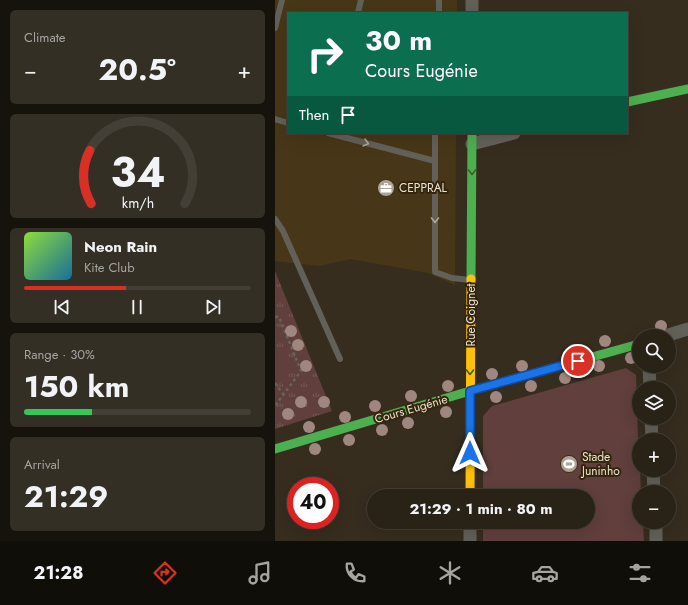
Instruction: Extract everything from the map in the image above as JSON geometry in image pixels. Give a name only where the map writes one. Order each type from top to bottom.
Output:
[{"type":"street","points":[[472,0],[472,12]]},
{"type":"street","points":[[628,102],[688,89]]},
{"type":"street","points":[[472,139],[507,134]]},
{"type":"street","name":"Rue Coignet","points":[[470,489],[472,139]]},
{"type":"street","points":[[676,333],[688,329]]},
{"type":"street","name":"Cours Eugénie","points":[[275,449],[470,391],[632,346]]},
{"type":"street","points":[[470,529],[470,541]]},
{"type":"street","points":[[656,529],[656,541]]},
{"type":"lane","points":[[275,28],[282,0]]},
{"type":"lane","points":[[358,12],[361,0]]},
{"type":"lane","points":[[439,0],[439,12]]},
{"type":"lane","points":[[275,119],[287,123]]},
{"type":"lane","points":[[332,134],[435,161]]},
{"type":"lane","points":[[435,134],[435,272],[452,278],[471,280]]},
{"type":"lane","points":[[275,219],[283,231],[340,358]]},
{"type":"path","points":[[275,317],[279,317],[301,371],[275,406]]},
{"type":"path","points":[[275,382],[283,394]]},
{"type":"shaded area","points":[[275,0],[457,0],[457,12],[287,12],[287,134],[456,134],[455,285],[428,273],[351,259],[319,266],[275,261]]},
{"type":"green space","points":[[275,271],[332,411],[275,429]]},
{"type":"green space","points":[[281,351],[289,356],[294,369],[285,373],[275,373],[275,355]]},
{"type":"green space","name":"Stade Juninho","points":[[626,368],[636,375],[636,381],[632,381],[632,425],[638,425],[638,433],[632,433],[632,477],[640,477],[641,485],[632,485],[632,529],[643,529],[644,541],[483,541],[483,529],[595,529],[595,489],[483,489],[483,416],[492,406]]},
{"type":"traffic: fast","points":[[628,102],[688,89]]},
{"type":"traffic: fast","points":[[471,279],[472,134]]},
{"type":"traffic: fast","points":[[275,449],[470,391],[632,346]]},
{"type":"traffic: slow","points":[[470,489],[471,279]]},
{"type":"place","name":"CEPPRAL","points":[[386,188]]},
{"type":"place","name":"Stade Juninho","points":[[569,464]]},
{"type":"route","points":[[470,453],[470,391],[578,361]]}]
